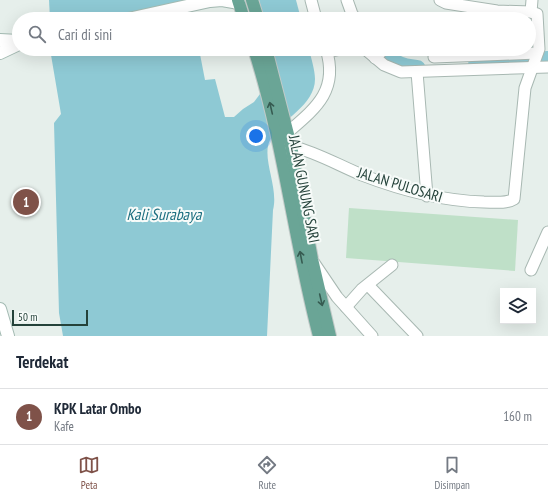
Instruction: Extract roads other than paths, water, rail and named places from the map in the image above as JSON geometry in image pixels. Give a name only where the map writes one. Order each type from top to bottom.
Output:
[{"type":"main road","points":[[252,0],[256,12]]},
{"type":"main road","points":[[239,1],[242,12]]},
{"type":"main road","name":"JALAN GUNUNG SARI","points":[[258,56],[269,78]]},
{"type":"main road","name":"JALAN GUNUNG SARI","points":[[267,56],[269,78],[283,130],[319,336]]},
{"type":"main road","name":"JALAN GUNUNG SARI","points":[[283,130],[291,146],[312,259],[330,336]]},
{"type":"street","points":[[311,0],[314,12]]},
{"type":"street","points":[[347,0],[351,12]]},
{"type":"street","points":[[440,0],[446,3],[497,11],[516,12]]},
{"type":"street","points":[[532,0],[534,12]]},
{"type":"street","points":[[160,12],[210,1],[239,1]]},
{"type":"street","points":[[536,35],[538,57],[548,67]]},
{"type":"street","points":[[0,40],[12,41]]},
{"type":"street","points":[[0,53],[12,47]]},
{"type":"street","name":"JALAN GUNUNG SARI","points":[[283,130],[300,122],[326,93],[330,76],[327,56]]},
{"type":"street","points":[[383,56],[393,70],[417,72],[437,62],[538,57]]},
{"type":"street","name":"JALAN PULOSARI","points":[[291,146],[302,149],[362,174],[427,196],[476,202],[505,202],[514,200],[526,82],[538,57]]},
{"type":"street","points":[[417,72],[427,196]]},
{"type":"street","points":[[531,270],[548,232]]},
{"type":"street","points":[[312,259],[337,297],[372,336]]},
{"type":"street","points":[[346,307],[368,285],[392,266]]},
{"type":"street","points":[[368,285],[417,336]]},
{"type":"street","points":[[0,308],[8,336]]},
{"type":"water","points":[[49,0],[191,0],[192,12],[50,12]]},
{"type":"water","points":[[259,0],[296,0],[299,12],[262,12]]},
{"type":"water","name":"Kali Surabaya","points":[[51,56],[200,56],[205,80],[215,79],[225,117],[234,117],[254,102],[275,74],[273,56],[311,56],[315,75],[314,89],[304,105],[275,132],[268,147],[274,201],[267,336],[63,336],[59,313],[54,123],[61,114]]},
{"type":"waterway","points":[[384,56],[405,67],[417,69]]},
{"type":"waterway","points":[[477,65],[548,60]]},
{"type":"place","name":"KPK Latar Ombo","points":[[26,202]]}]
